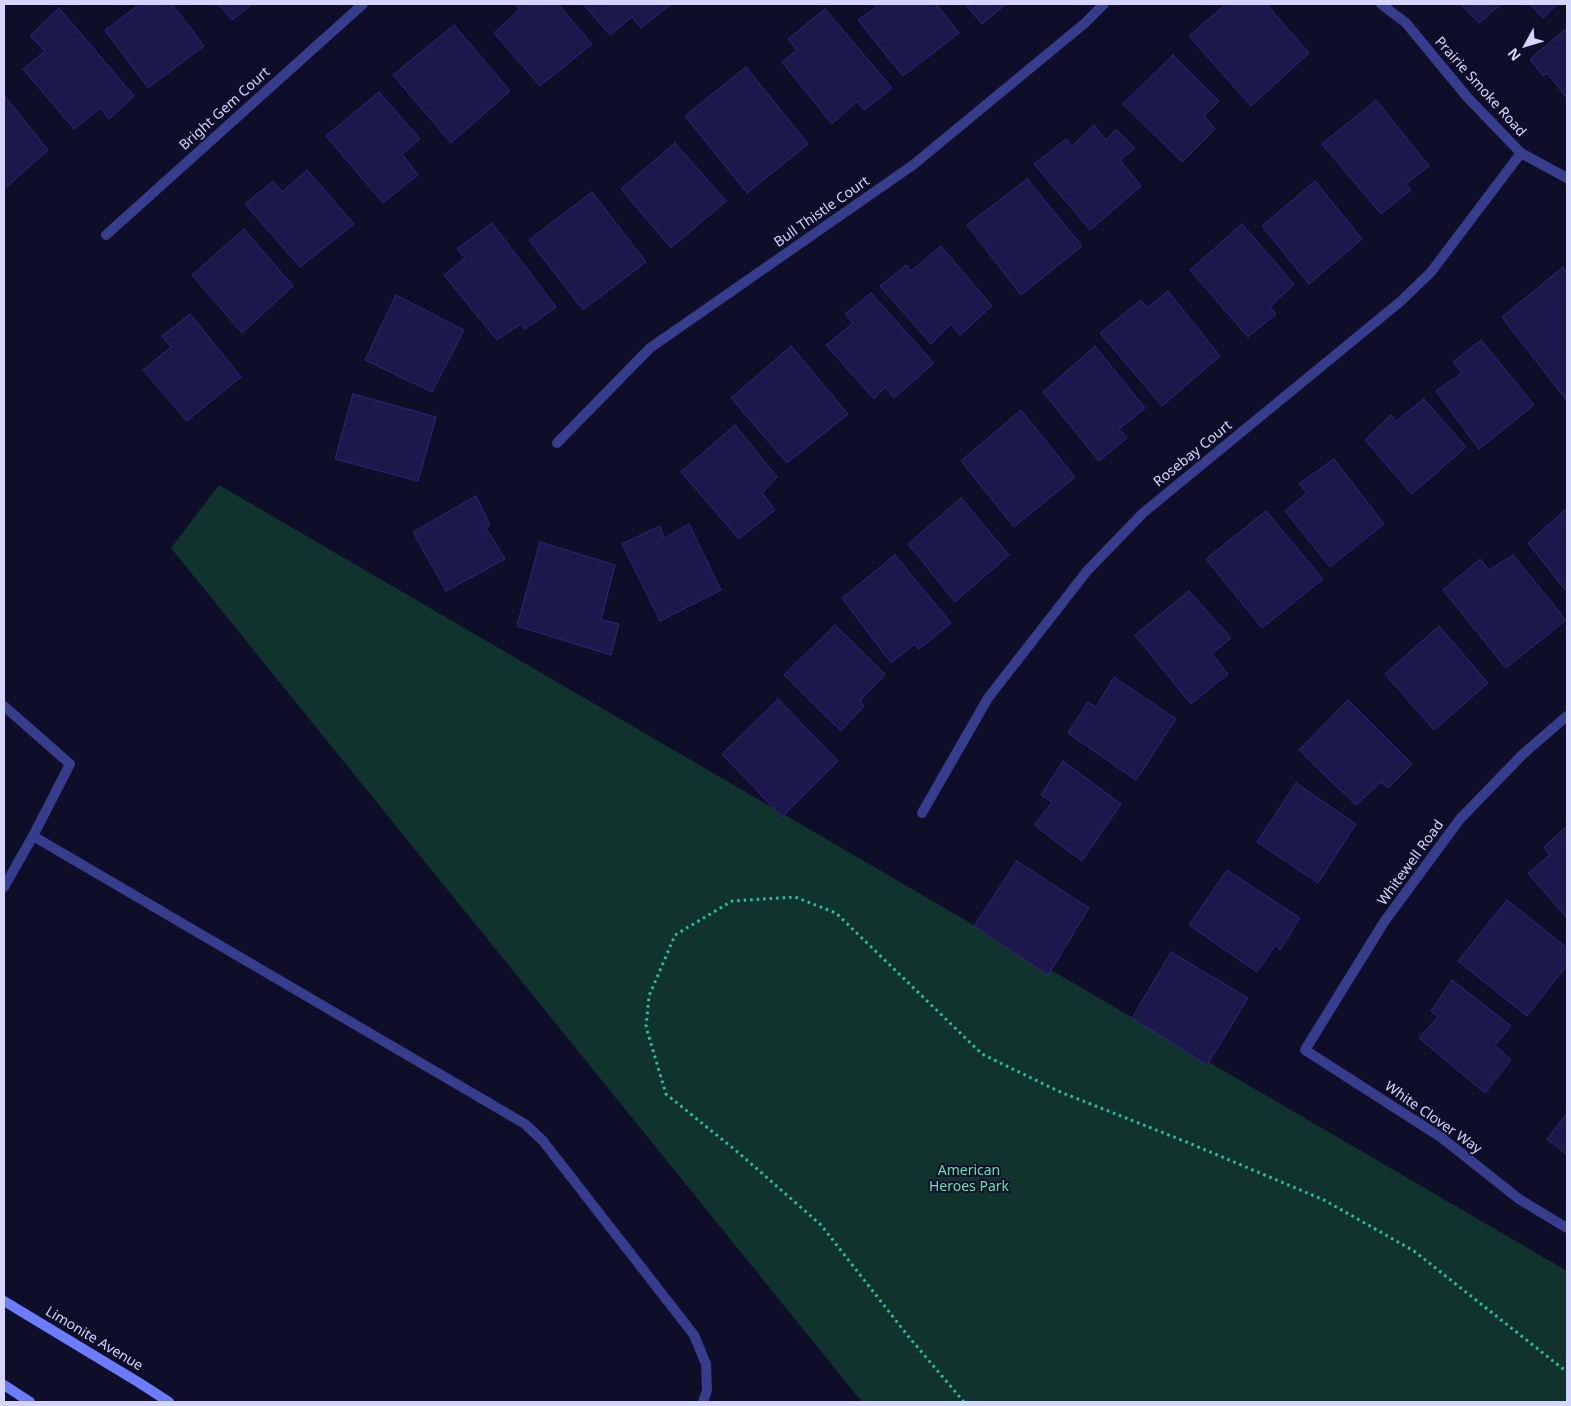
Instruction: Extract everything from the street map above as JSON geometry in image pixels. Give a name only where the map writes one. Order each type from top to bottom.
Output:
[{"type":"main road","name":"Limonite Avenue","points":[[4,1301],[169,1402]]},
{"type":"main road","points":[[4,1386],[30,1402]]},
{"type":"street","name":"Bright Gem Court","points":[[106,234],[363,4]]},
{"type":"street","name":"Bull Thistle Court","points":[[557,443],[650,348],[913,165],[1085,23],[1104,4]]},
{"type":"street","name":"Prairie Smoke Road","points":[[1381,4],[1406,23],[1468,98],[1521,152],[1567,178]]},
{"type":"street","name":"Rosebay Court","points":[[922,813],[988,698],[1087,571],[1143,513],[1401,302],[1431,272],[1521,152]]},
{"type":"street","points":[[4,706],[70,764],[34,836],[4,887]]},
{"type":"street","name":"Whitewell Road","points":[[1306,1050],[1384,922],[1460,819],[1523,754],[1567,716]]},
{"type":"street","points":[[34,836],[526,1124],[543,1141],[694,1335],[706,1364],[707,1390],[703,1402]]},
{"type":"street","name":"White Clover Way","points":[[1306,1050],[1442,1138],[1519,1199],[1567,1228]]},
{"type":"path","points":[[964,1402],[908,1336],[821,1225],[740,1154],[666,1094],[646,1027],[648,996],[675,935],[732,901],[795,897],[836,913],[982,1054],[1058,1091],[1189,1143],[1324,1200],[1414,1251],[1567,1372]]},
{"type":"green space","name":"American Heroes Park","points":[[219,485],[1567,1271],[1567,1402],[862,1402],[171,548]]},
{"type":"building","points":[[140,4],[172,4],[204,46],[148,88],[105,30]]},
{"type":"building","points":[[218,4],[252,4],[232,20]]},
{"type":"building","points":[[515,4],[558,4],[592,44],[540,86],[494,33],[520,9]]},
{"type":"building","points":[[583,4],[671,4],[641,28],[632,17],[610,35]]},
{"type":"building","points":[[874,4],[936,4],[959,33],[903,76],[858,20],[877,7]]},
{"type":"building","points":[[965,4],[1006,4],[982,24]]},
{"type":"building","points":[[1226,4],[1266,4],[1309,53],[1251,106],[1189,36]]},
{"type":"building","points":[[1461,4],[1501,4],[1479,23]]},
{"type":"building","points":[[1530,4],[1557,4],[1543,18]]},
{"type":"building","points":[[59,8],[134,96],[109,119],[100,108],[74,129],[23,69],[45,51],[30,36]]},
{"type":"building","points":[[825,9],[892,88],[864,110],[857,101],[832,124],[782,62],[797,50],[788,39]]},
{"type":"building","points":[[454,25],[510,91],[451,143],[393,75]]},
{"type":"building","points":[[1567,28],[1567,98],[1547,73],[1543,76],[1530,59]]},
{"type":"building","points":[[1173,55],[1219,101],[1204,116],[1215,129],[1182,162],[1123,104]]},
{"type":"building","points":[[746,67],[808,144],[747,193],[685,116]]},
{"type":"building","points":[[379,92],[420,139],[402,154],[418,175],[383,203],[326,136]]},
{"type":"building","points":[[4,95],[48,150],[4,189]]},
{"type":"building","points":[[1376,100],[1429,166],[1406,184],[1411,190],[1381,214],[1322,144]]},
{"type":"building","points":[[1094,125],[1106,140],[1116,129],[1135,148],[1120,160],[1141,186],[1090,230],[1034,164],[1066,139],[1072,146]]},
{"type":"building","points":[[675,143],[726,201],[671,248],[621,189]]},
{"type":"building","points":[[307,170],[354,224],[300,267],[245,204],[273,181],[282,192]]},
{"type":"building","points":[[1027,179],[1082,246],[1021,295],[967,225]]},
{"type":"building","points":[[1315,181],[1362,239],[1309,284],[1262,226]]},
{"type":"building","points":[[592,192],[646,262],[583,310],[529,240]]},
{"type":"building","points":[[492,223],[556,307],[525,329],[521,324],[497,340],[444,275],[465,258],[457,249]]},
{"type":"building","points":[[1242,224],[1294,284],[1270,307],[1276,314],[1248,337],[1190,270]]},
{"type":"building","points":[[244,229],[293,286],[242,333],[192,275]]},
{"type":"building","points":[[941,246],[992,306],[960,335],[951,324],[931,344],[880,286],[906,265],[911,271]]},
{"type":"building","points":[[1563,267],[1567,273],[1567,401],[1502,317]]},
{"type":"building","points":[[1168,291],[1220,356],[1162,406],[1100,333],[1141,300],[1147,308]]},
{"type":"building","points":[[871,293],[934,363],[894,398],[885,387],[874,399],[826,345],[853,323],[845,314]]},
{"type":"building","points":[[396,295],[464,330],[432,392],[365,360]]},
{"type":"building","points":[[190,314],[241,377],[187,421],[143,370],[171,347],[162,336]]},
{"type":"building","points":[[1481,340],[1534,405],[1479,449],[1436,391],[1462,373],[1453,362]]},
{"type":"building","points":[[791,346],[848,414],[787,463],[731,398]]},
{"type":"building","points":[[1095,346],[1145,408],[1119,429],[1127,438],[1099,461],[1043,392]]},
{"type":"building","points":[[353,394],[436,417],[418,481],[335,459]]},
{"type":"building","points":[[1424,399],[1466,447],[1412,494],[1365,440],[1391,415],[1396,421]]},
{"type":"building","points":[[1021,410],[1075,477],[1014,527],[961,461]]},
{"type":"building","points":[[735,425],[777,477],[762,493],[775,510],[739,539],[681,472]]},
{"type":"building","points":[[1334,459],[1384,524],[1330,567],[1285,511],[1307,493],[1299,484]]},
{"type":"building","points":[[476,496],[490,525],[486,528],[505,559],[446,591],[413,532]]},
{"type":"building","points":[[961,498],[1009,555],[955,602],[908,544]]},
{"type":"building","points":[[1567,508],[1567,592],[1528,543]]},
{"type":"building","points":[[1266,511],[1323,579],[1262,628],[1206,559]]},
{"type":"building","points":[[689,524],[721,590],[660,621],[622,544],[660,526],[664,538]]},
{"type":"building","points":[[540,542],[615,565],[601,620],[619,624],[611,655],[517,626]]},
{"type":"building","points":[[895,555],[951,623],[919,649],[915,644],[891,663],[842,598]]},
{"type":"building","points":[[1513,555],[1566,620],[1506,668],[1443,590],[1480,559],[1489,570]]},
{"type":"building","points":[[1189,591],[1231,638],[1212,654],[1228,674],[1191,704],[1135,635]]},
{"type":"building","points":[[835,625],[885,674],[860,701],[864,706],[841,731],[784,675]]},
{"type":"building","points":[[1439,626],[1488,683],[1434,730],[1385,674]]},
{"type":"building","points":[[1114,677],[1176,719],[1136,780],[1068,733],[1088,702],[1096,707]]},
{"type":"building","points":[[778,699],[838,761],[782,817],[722,754]]},
{"type":"building","points":[[1348,700],[1412,764],[1388,788],[1381,782],[1356,805],[1299,750]]},
{"type":"building","points":[[1063,761],[1121,804],[1082,861],[1034,825],[1052,802],[1041,795]]},
{"type":"building","points":[[1296,783],[1356,824],[1318,883],[1257,842]]},
{"type":"building","points":[[1567,826],[1567,918],[1528,873],[1550,855],[1544,847]]},
{"type":"building","points":[[1017,861],[1089,908],[1048,975],[974,926]]},
{"type":"building","points":[[1227,870],[1300,918],[1280,950],[1275,945],[1257,972],[1189,925]]},
{"type":"building","points":[[1507,900],[1567,948],[1567,965],[1527,1016],[1458,961]]},
{"type":"building","points":[[1171,952],[1248,998],[1207,1065],[1132,1018]]},
{"type":"building","points":[[1452,980],[1511,1026],[1495,1045],[1511,1060],[1485,1093],[1419,1038],[1438,1017],[1431,1011]]},
{"type":"building","points":[[1567,1113],[1567,1155],[1547,1139]]}]
